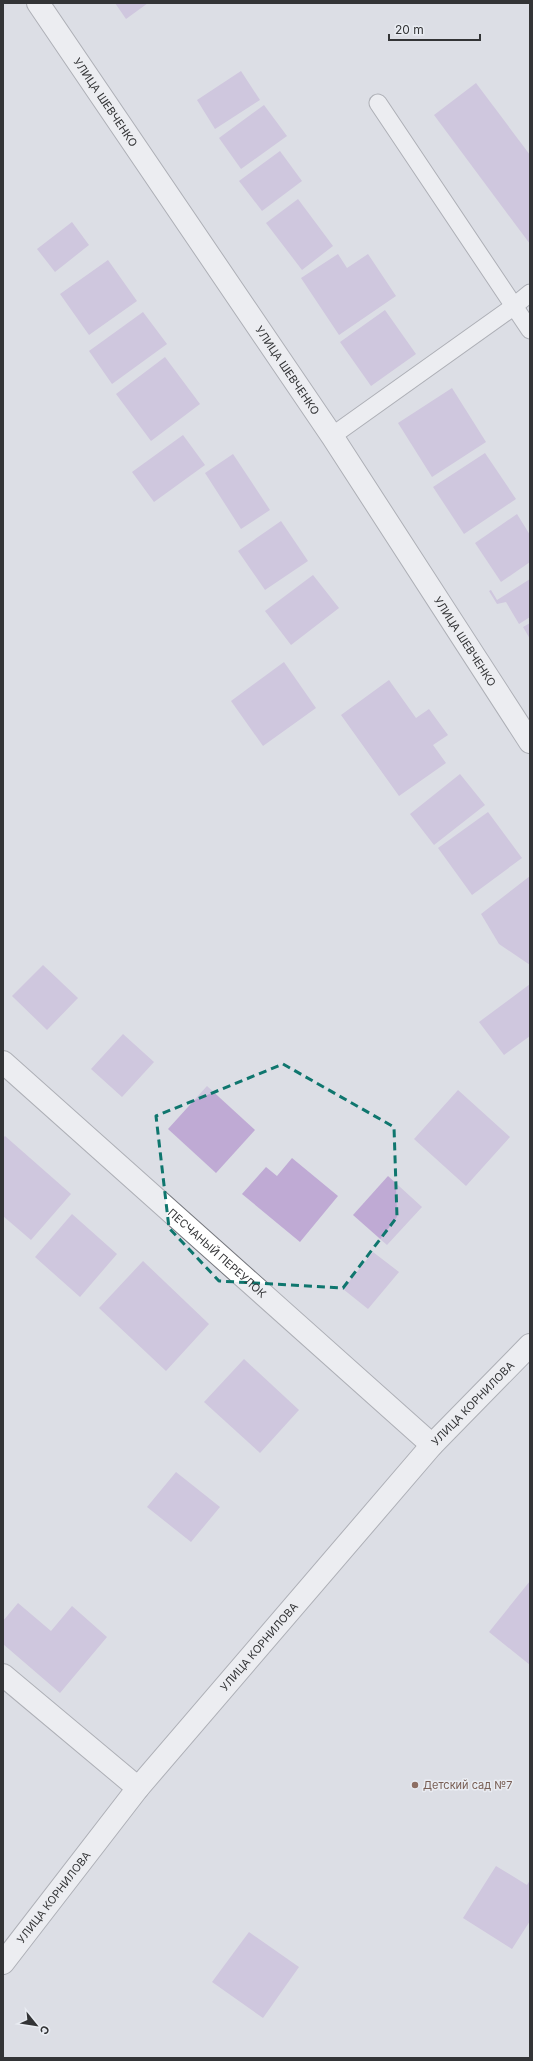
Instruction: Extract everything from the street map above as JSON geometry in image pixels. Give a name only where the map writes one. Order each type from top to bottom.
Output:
[{"type":"street","name":"УЛИЦА ШЕВЧЕНКО","points":[[38,3],[332,436],[530,742]]},
{"type":"street","name":"ПЕСЧАНЫЙ ПЕРЕУЛОК","points":[[3,1062],[432,1445]]},
{"type":"street","name":"УЛИЦА КОРНИЛОВА","points":[[3,1962],[138,1788],[432,1445],[530,1345]]},
{"type":"street","points":[[3,1675],[138,1788]]},
{"type":"lane","points":[[378,103],[513,307],[530,330]]},
{"type":"lane","points":[[332,436],[513,307],[530,293]]},
{"type":"highlighted area","points":[[283,1064],[394,1127],[397,1217],[343,1288],[219,1281],[169,1228],[156,1116]]},
{"type":"building","points":[[115,3],[148,3],[126,19]]},
{"type":"building","points":[[241,71],[260,100],[215,129],[197,100]]},
{"type":"building","points":[[476,83],[530,155],[530,244],[434,115]]},
{"type":"building","points":[[264,105],[287,136],[241,169],[219,138]]},
{"type":"building","points":[[280,151],[302,181],[262,211],[239,181]]},
{"type":"building","points":[[298,199],[333,246],[302,270],[266,223]]},
{"type":"building","points":[[72,222],[89,245],[55,272],[37,249]]},
{"type":"building","points":[[338,254],[347,268],[368,254],[396,296],[339,335],[301,278]]},
{"type":"building","points":[[108,260],[137,301],[89,335],[60,294]]},
{"type":"building","points":[[385,310],[416,354],[371,386],[340,342]]},
{"type":"building","points":[[143,312],[167,344],[112,384],[89,351]]},
{"type":"building","points":[[165,357],[200,404],[151,441],[116,394]]},
{"type":"building","points":[[452,388],[486,442],[432,477],[398,423]]},
{"type":"building","points":[[183,435],[205,465],[154,502],[132,472]]},
{"type":"building","points":[[485,453],[516,499],[464,534],[433,487]]},
{"type":"building","points":[[233,454],[270,510],[241,529],[205,473]]},
{"type":"building","points":[[517,514],[530,535],[530,562],[501,582],[475,543]]},
{"type":"building","points":[[281,521],[308,561],[265,590],[238,551]]},
{"type":"building","points":[[313,575],[339,608],[291,645],[265,611]]},
{"type":"building","points":[[530,579],[530,617],[519,624],[506,602],[497,604],[489,591],[491,590],[497,600]]},
{"type":"building","points":[[530,623],[530,639],[523,627]]},
{"type":"building","points":[[284,662],[316,708],[263,746],[231,701]]},
{"type":"building","points":[[389,680],[416,718],[429,709],[448,735],[433,745],[446,763],[399,796],[341,715]]},
{"type":"building","points":[[460,774],[485,805],[434,845],[410,814]]},
{"type":"building","points":[[488,812],[522,858],[472,895],[438,848]]},
{"type":"building","points":[[530,876],[530,965],[499,944],[481,914]]},
{"type":"building","points":[[43,965],[78,998],[47,1030],[12,996]]},
{"type":"building","points":[[530,984],[530,1036],[504,1055],[479,1022]]},
{"type":"building","points":[[123,1034],[154,1062],[122,1097],[91,1069]]},
{"type":"building","points":[[207,1086],[255,1130],[216,1173],[168,1129]]},
{"type":"building","points":[[458,1090],[510,1137],[466,1186],[414,1139]]},
{"type":"building","points":[[5,1136],[71,1194],[31,1240],[3,1216],[3,1138]]},
{"type":"building","points":[[292,1158],[338,1196],[300,1242],[242,1194],[266,1167],[277,1176]]},
{"type":"building","points":[[388,1176],[422,1207],[387,1245],[353,1215]]},
{"type":"building","points":[[72,1214],[117,1254],[80,1297],[35,1257]]},
{"type":"building","points":[[373,1252],[399,1272],[368,1309],[343,1289]]},
{"type":"building","points":[[143,1261],[209,1324],[166,1371],[99,1308]]},
{"type":"building","points":[[244,1359],[299,1410],[260,1453],[204,1402]]},
{"type":"building","points":[[176,1472],[220,1507],[191,1542],[147,1507]]},
{"type":"building","points":[[530,1581],[530,1665],[489,1632]]},
{"type":"building","points":[[18,1603],[51,1631],[72,1606],[107,1637],[60,1693],[3,1644],[3,1621]]},
{"type":"building","points":[[496,1866],[527,1885],[530,1880],[530,1921],[512,1949],[463,1918]]},
{"type":"building","points":[[249,1932],[299,1967],[263,2018],[212,1982]]},
{"type":"place","name":"Детский сад №7","points":[[415,1785]]}]
